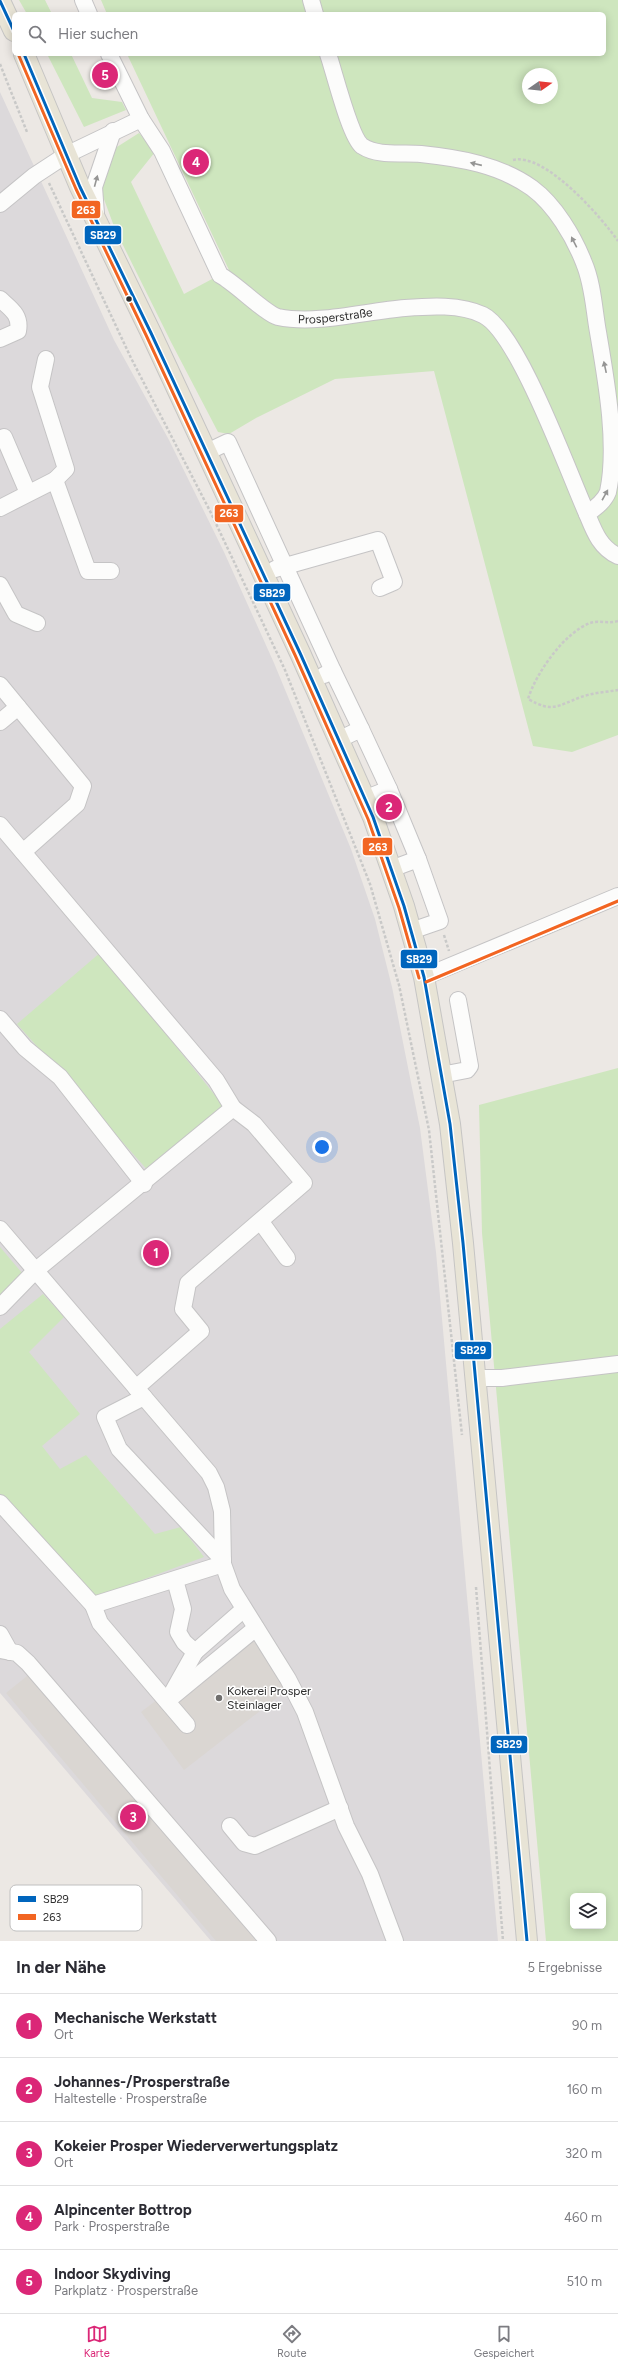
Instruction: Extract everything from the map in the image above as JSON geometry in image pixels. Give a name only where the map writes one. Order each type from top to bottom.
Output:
[{"type":"main road","points":[[0,1],[12,27]]},
{"type":"main road","points":[[25,56],[66,154],[96,220],[263,574],[364,799],[391,870],[424,977],[450,1124],[476,1378],[528,1941]]},
{"type":"street","points":[[83,0],[88,12]]},
{"type":"street","points":[[311,0],[314,12]]},
{"type":"street","name":"Prosperstraße","points":[[110,56],[141,119],[162,150],[220,274],[277,317],[310,319],[406,308],[439,307],[471,310],[484,315],[499,327],[517,355],[532,385],[599,541],[609,552],[618,556]]},
{"type":"street","points":[[329,56],[352,128],[361,145],[375,152],[450,158],[502,171],[534,189],[551,208],[572,238],[585,265],[609,384],[614,421],[614,450],[608,492],[599,505],[587,514]]},
{"type":"street","points":[[0,204],[66,154],[112,131],[141,119]]},
{"type":"street","points":[[96,220],[94,187],[112,131]]},
{"type":"street","points":[[0,299],[17,314],[20,324],[18,331],[0,339]]},
{"type":"street","points":[[0,508],[55,480],[66,470],[40,386],[46,359]]},
{"type":"street","points":[[4,437],[28,493]]},
{"type":"street","points":[[206,452],[228,442],[333,671],[390,789],[418,859],[440,921],[411,931]]},
{"type":"street","points":[[55,480],[88,571],[111,571]]},
{"type":"street","points":[[263,574],[284,565],[378,540],[394,582],[380,588]]},
{"type":"street","points":[[0,585],[16,614],[37,623]]},
{"type":"street","points":[[312,681],[333,671]]},
{"type":"street","points":[[0,685],[83,786],[77,804],[23,852]]},
{"type":"street","points":[[0,722],[18,707]]},
{"type":"street","points":[[338,740],[362,729]]},
{"type":"street","points":[[364,799],[390,789]]},
{"type":"street","points":[[0,825],[216,1080],[233,1108],[254,1124],[304,1183],[261,1222],[188,1283],[183,1308],[201,1331],[140,1392],[105,1417],[119,1449],[223,1562]]},
{"type":"street","points":[[391,870],[418,859]]},
{"type":"street","points":[[424,977],[618,896]]},
{"type":"street","points":[[441,1075],[466,1070],[470,1066],[458,1000]]},
{"type":"street","points":[[0,1020],[24,1048],[60,1077],[144,1184]]},
{"type":"street","points":[[0,1307],[35,1272],[144,1184],[233,1108]]},
{"type":"street","points":[[261,1222],[287,1258]]},
{"type":"street","points":[[0,1229],[35,1272],[209,1473],[216,1487],[222,1511],[223,1562],[232,1589],[288,1679],[306,1712],[340,1808],[370,1874],[395,1941]]},
{"type":"street","points":[[476,1378],[502,1378],[618,1364]]},
{"type":"street","points":[[0,1504],[93,1605],[100,1623],[188,1725]]},
{"type":"street","points":[[93,1605],[174,1580],[223,1562]]},
{"type":"street","points":[[174,1580],[183,1609],[178,1632],[184,1642],[195,1652]]},
{"type":"street","points":[[167,1701],[195,1652],[244,1609]]},
{"type":"street","points":[[167,1701],[256,1628]]},
{"type":"street","points":[[0,1634],[5,1651],[17,1653],[28,1663],[268,1941]]},
{"type":"street","points":[[230,1826],[244,1843],[255,1846],[340,1808]]},
{"type":"path","points":[[0,64],[27,132]]},
{"type":"path","points":[[502,171],[510,160],[517,159],[531,161],[543,168],[581,196],[618,241]]},
{"type":"path","points":[[43,170],[131,358],[211,513],[285,670],[370,884],[399,985],[429,1130],[463,1443]]},
{"type":"path","points":[[618,621],[591,623],[570,634],[534,682],[528,699],[543,708],[558,707],[582,696],[618,690]]},
{"type":"path","points":[[476,1585],[503,1941]]},
{"type":"shaded area","points":[[0,92],[114,340],[169,440],[224,552],[274,663],[351,849],[375,919],[392,987],[420,1128],[436,1252],[498,1941],[211,1941],[0,1693]]},
{"type":"shaded area","name":"Kokerei Prosper Steinlager","points":[[259,1622],[296,1683],[184,1770],[141,1712]]},
{"type":"shaded area","points":[[32,1672],[262,1941],[216,1941],[6,1693]]},
{"type":"green space","points":[[19,0],[45,0],[51,12],[26,12]]},
{"type":"green space","points":[[101,0],[618,0],[618,735],[572,752],[533,746],[434,371],[335,379],[256,418],[229,434],[218,432],[115,229],[98,183],[109,152],[139,133],[155,152],[131,182],[184,294],[229,270],[128,56],[606,56],[606,12],[106,12]]},
{"type":"green space","points":[[48,56],[72,56],[92,98],[122,102],[126,110],[84,127]]},
{"type":"green space","points":[[101,952],[225,1108],[151,1174],[17,1024]]},
{"type":"green space","points":[[618,1068],[618,1941],[546,1941],[482,1233],[479,1105]]},
{"type":"green space","points":[[0,1247],[28,1280],[0,1304]]},
{"type":"green space","points":[[43,1294],[64,1317],[29,1352],[80,1414],[42,1446],[60,1469],[86,1455],[155,1534],[181,1527],[204,1557],[93,1598],[0,1496],[0,1329]]},
{"type":"transit line","name":"SB29","points":[[0,1],[12,27]]},
{"type":"transit line","name":"263","points":[[19,56],[76,189],[146,335],[295,655],[368,819],[399,908],[419,978]]},
{"type":"transit line","name":"SB29","points":[[25,56],[80,187],[151,333],[300,653],[373,817],[404,906],[424,977],[450,1124],[463,1243],[527,1941]]},
{"type":"transit line","name":"263","points":[[426,982],[618,901]]},
{"type":"place","name":"Indoor Skydiving","points":[[105,75]]},
{"type":"place","name":"Alpincenter Bottrop","points":[[196,162]]},
{"type":"place","name":"Johannes-/Prosperstraße","points":[[389,807]]},
{"type":"place","name":"Mechanische Werkstatt","points":[[156,1253]]},
{"type":"place","name":"Kokerei Prosper Steinlager","points":[[219,1698]]},
{"type":"place","name":"Kokeier Prosper Wiederverwertungsplatz","points":[[133,1817]]}]
